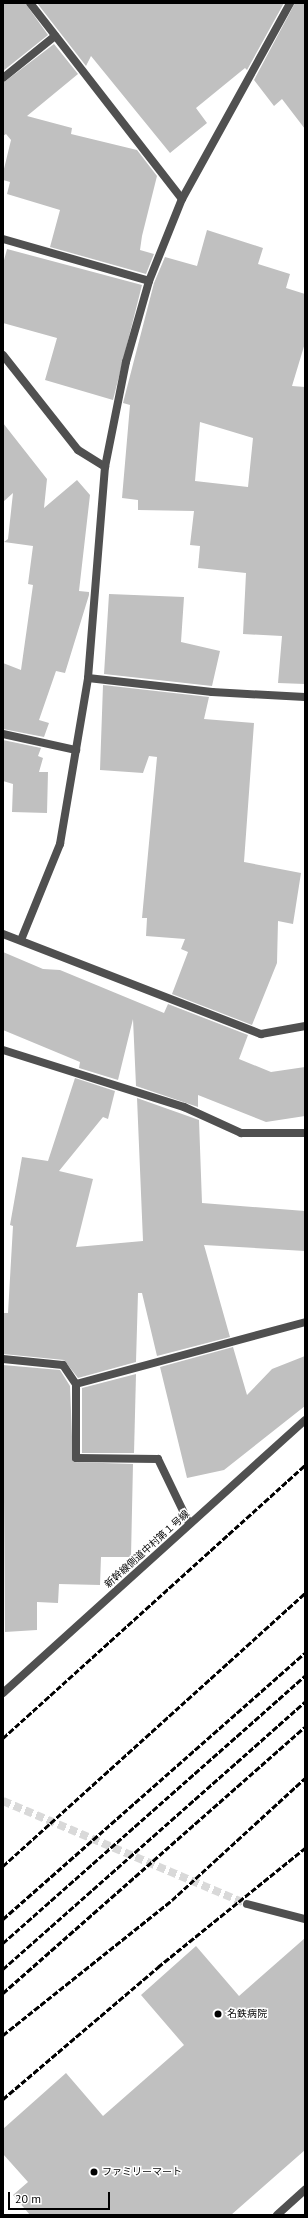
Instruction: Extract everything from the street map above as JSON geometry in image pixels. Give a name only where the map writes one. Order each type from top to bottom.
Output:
[{"type":"street","points":[[30,3],[182,198]]},
{"type":"street","points":[[21,940],[60,844],[88,678],[105,467],[126,362],[148,280],[182,198],[290,3]]},
{"type":"street","points":[[3,78],[55,36]]},
{"type":"street","points":[[3,239],[148,280]]},
{"type":"street","points":[[3,355],[78,450],[105,467]]},
{"type":"street","points":[[88,678],[212,692],[305,697]]},
{"type":"street","points":[[3,734],[76,750]]},
{"type":"street","points":[[3,934],[261,1034],[305,1026]]},
{"type":"street","points":[[3,1050],[184,1107],[241,1133],[305,1133]]},
{"type":"street","points":[[76,1384],[305,1322]]},
{"type":"street","points":[[3,1359],[63,1366],[76,1384],[76,1458],[158,1459],[189,1523]]},
{"type":"street","name":"新幹線側道中村第１号線","points":[[3,1693],[189,1523],[305,1420]]},
{"type":"street","points":[[247,1904],[305,1919]]},
{"type":"street","points":[[277,2215],[305,2190]]},
{"type":"building","points":[[3,3],[25,3],[48,35],[3,71]]},
{"type":"building","points":[[37,3],[284,3],[247,70],[245,68],[196,108],[207,123],[170,153],[91,56],[86,66]]},
{"type":"building","points":[[295,3],[305,3],[305,129],[282,99],[274,106],[254,80]]},
{"type":"building","points":[[54,44],[78,74],[27,116],[72,128],[71,134],[137,150],[157,176],[140,250],[154,254],[146,274],[50,247],[60,210],[7,194],[10,182],[3,180],[3,173],[11,140],[6,134],[3,136],[3,83]]},
{"type":"building","points":[[207,230],[263,248],[258,264],[290,274],[286,288],[305,294],[305,343],[292,386],[305,387],[305,684],[278,683],[282,636],[243,634],[246,573],[198,568],[200,546],[190,545],[194,511],[138,510],[138,500],[122,498],[130,405],[123,403],[154,283],[165,257],[197,266]],"holes":[[[200,422],[253,438],[248,487],[195,481]]]},
{"type":"building","points":[[7,249],[142,285],[113,400],[45,380],[57,338],[3,323],[3,264]]},
{"type":"building","points":[[3,423],[47,479],[44,508],[77,480],[90,495],[79,591],[89,592],[89,595],[65,673],[56,671],[39,720],[49,723],[44,737],[3,729],[3,663],[21,670],[33,585],[28,584],[33,546],[4,542],[8,539],[13,493],[3,502]]},
{"type":"building","points":[[109,594],[184,597],[181,642],[220,651],[212,686],[104,674]]},
{"type":"building","points":[[103,685],[209,697],[204,719],[254,723],[244,862],[301,873],[293,924],[278,921],[277,963],[252,1025],[172,994],[188,952],[181,949],[185,939],[146,936],[147,918],[142,918],[157,757],[149,756],[143,773],[100,770]]},
{"type":"building","points":[[3,740],[41,748],[38,756],[43,758],[39,772],[48,772],[47,813],[12,812],[13,784],[3,781]]},
{"type":"building","points":[[3,952],[43,969],[60,970],[164,1013],[168,1004],[248,1035],[239,1059],[271,1072],[305,1067],[305,1116],[266,1122],[198,1095],[198,1107],[136,1086],[133,1019],[118,1080],[79,1068],[80,1062],[3,1030]]},
{"type":"building","points":[[75,1078],[115,1091],[108,1119],[103,1117],[59,1171],[93,1179],[76,1247],[143,1241],[137,1098],[199,1120],[202,1203],[305,1211],[305,1251],[204,1245],[230,1337],[157,1356],[142,1293],[138,1293],[136,1362],[78,1378],[64,1360],[3,1354],[3,1313],[8,1313],[13,1226],[10,1225],[22,1157],[48,1161]]},
{"type":"building","points":[[233,1347],[247,1395],[272,1369],[305,1356],[305,1406],[224,1470],[187,1478],[160,1367]]},
{"type":"building","points":[[3,1365],[60,1370],[70,1386],[73,1462],[133,1464],[131,1557],[101,1557],[100,1585],[59,1584],[58,1603],[37,1602],[37,1630],[5,1632]]},
{"type":"building","points":[[136,1374],[134,1453],[82,1453],[82,1388]]},
{"type":"building","name":"名鉄病院","points":[[305,1938],[305,2150],[231,2215],[30,2215],[13,2195],[28,2182],[3,2154],[3,2129],[66,2073],[103,2116],[184,2045],[141,1995],[196,1946],[239,1996]]},
{"type":"tunnel","points":[[3,1801],[247,1904]]},
{"type":"railway","points":[[3,1738],[305,1465]]},
{"type":"railway","points":[[3,1866],[305,1593]]},
{"type":"railway","points":[[3,1919],[305,1653]]},
{"type":"railway","points":[[3,1943],[305,1676]]},
{"type":"railway","points":[[3,1969],[305,1702]]},
{"type":"railway","points":[[3,1993],[305,1727]]},
{"type":"railway","points":[[3,2035],[172,1900],[305,1778]]},
{"type":"railway","points":[[3,2099],[158,1967],[305,1848]]},
{"type":"place","name":"名鉄病院","points":[[218,2014]]},
{"type":"place","name":"ファミリーマート","points":[[94,2172]]}]
